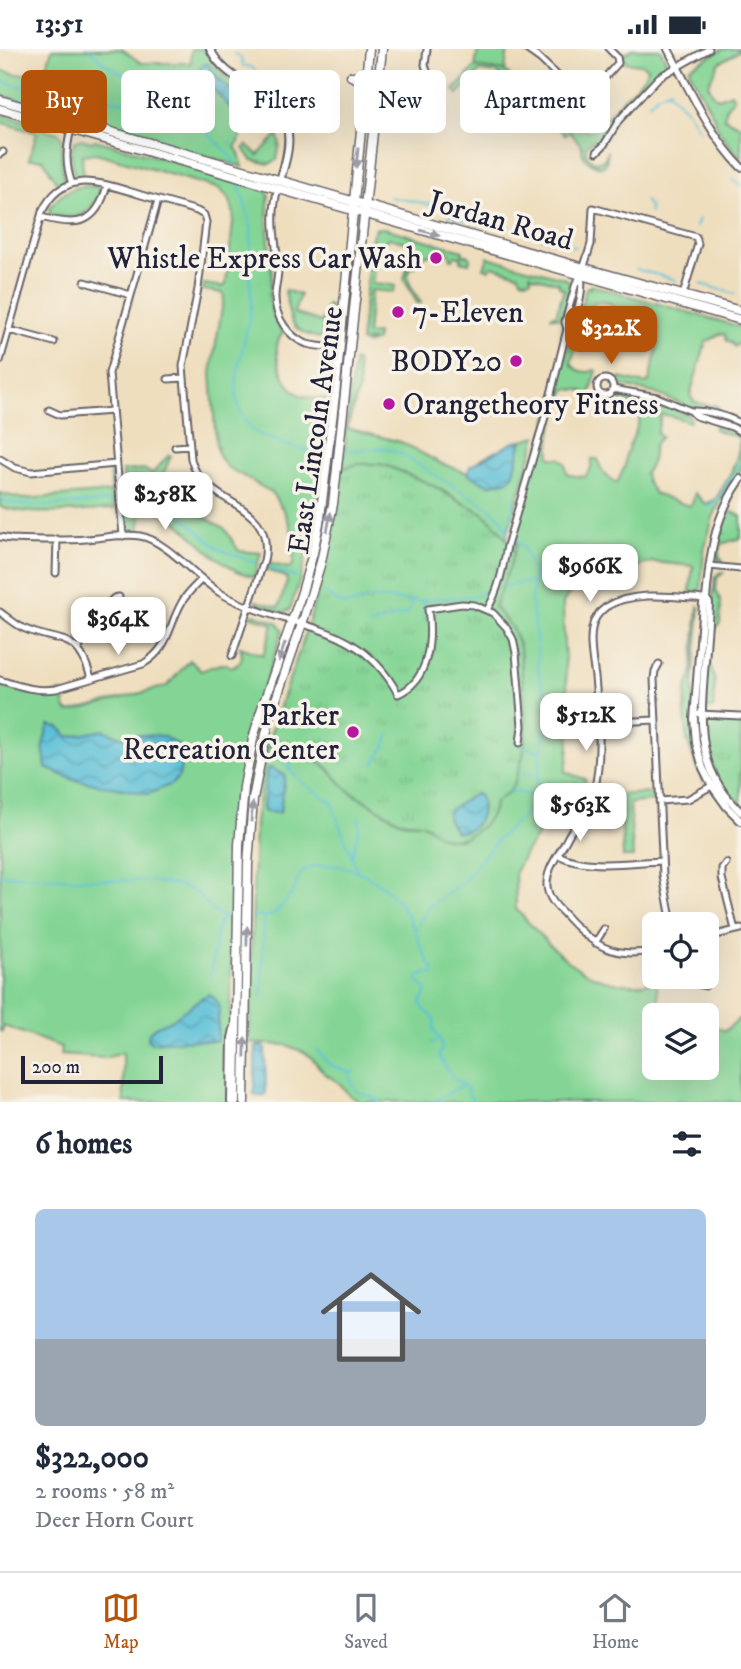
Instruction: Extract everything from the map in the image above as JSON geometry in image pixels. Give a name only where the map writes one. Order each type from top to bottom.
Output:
[{"type":"main road","points":[[370,49],[370,70]]},
{"type":"main road","name":"East Lincoln Avenue","points":[[366,70],[370,49]]},
{"type":"main road","name":"East Lincoln Avenue","points":[[380,70],[382,49]]},
{"type":"main road","points":[[362,70],[366,67]]},
{"type":"main road","points":[[0,100],[21,107]]},
{"type":"main road","points":[[0,109],[21,114]]},
{"type":"main road","points":[[98,133],[225,173],[250,176]]},
{"type":"main road","points":[[103,133],[219,163],[264,184],[279,184]]},
{"type":"main road","name":"East Lincoln Avenue","points":[[233,1102],[242,806],[253,739],[293,621],[313,553],[320,518],[359,133]]},
{"type":"main road","name":"East Lincoln Avenue","points":[[244,1102],[251,819],[270,717],[321,562],[330,520],[373,133]]},
{"type":"main road","name":"Jordan Road","points":[[250,176],[561,270],[583,272],[741,311]]},
{"type":"main road","name":"Jordan Road","points":[[365,209],[741,320]]},
{"type":"street","points":[[210,49],[225,69],[267,97],[283,116],[287,128],[289,142],[286,160],[272,216],[278,270],[275,299],[278,314],[288,331],[298,339],[313,345],[350,349]]},
{"type":"street","points":[[427,49],[427,70]]},
{"type":"street","points":[[526,49],[577,95],[584,97],[592,93],[618,63],[617,57],[609,49]]},
{"type":"street","points":[[668,49],[713,133],[741,167]]},
{"type":"street","points":[[597,152],[619,120],[659,77],[709,49]]},
{"type":"street","points":[[70,133],[66,159],[72,184]]},
{"type":"street","points":[[0,361],[41,217],[46,205],[61,189],[90,181],[204,215],[206,219],[200,278],[184,362],[189,446],[193,467],[202,482],[250,514],[258,523],[266,545],[265,557],[232,656]]},
{"type":"street","points":[[41,217],[62,222],[81,221],[98,208],[107,185]]},
{"type":"street","points":[[123,536],[109,373],[158,200]]},
{"type":"street","points":[[487,610],[496,594],[507,546],[552,392],[573,292],[583,272],[593,238],[593,208],[696,237],[698,244],[683,295]]},
{"type":"street","points":[[85,282],[131,295]]},
{"type":"street","points":[[9,330],[54,342]]},
{"type":"street","points":[[168,379],[184,378]]},
{"type":"street","points":[[613,389],[657,397],[691,411],[696,416],[741,432]]},
{"type":"street","points":[[49,410],[60,415],[112,411]]},
{"type":"street","points":[[691,411],[702,410],[741,423]]},
{"type":"street","points":[[176,447],[189,446]]},
{"type":"street","points":[[0,459],[19,470],[32,472],[116,464]]},
{"type":"street","points":[[741,479],[726,504],[712,546],[698,714],[715,785],[727,807],[741,821]]},
{"type":"street","points":[[0,537],[84,540],[139,536],[155,541],[201,580],[227,597],[341,638],[362,649],[384,670],[398,694],[411,686],[424,667],[428,610],[466,604],[487,610],[504,624],[514,644],[522,726],[520,743]]},
{"type":"street","points":[[56,573],[57,539]]},
{"type":"street","points":[[709,566],[741,569]]},
{"type":"street","points":[[0,680],[43,691],[139,665],[153,657],[164,644],[182,601],[201,580]]},
{"type":"street","points":[[596,783],[599,723],[591,635],[597,616],[609,605],[641,597],[659,595],[706,599]]},
{"type":"street","points":[[78,649],[110,602],[119,597]]},
{"type":"street","points":[[0,612],[24,629],[64,640],[78,649],[85,658],[91,678]]},
{"type":"street","points":[[659,664],[654,675],[655,720],[664,890],[669,912]]},
{"type":"street","points":[[698,714],[741,716]]},
{"type":"street","points":[[599,723],[655,720]]},
{"type":"street","points":[[659,801],[688,799],[715,785]]},
{"type":"street","points":[[715,785],[741,812]]},
{"type":"street","points":[[586,816],[576,822],[558,855],[548,877],[547,888],[554,904],[577,929],[595,943],[620,952],[642,953]]},
{"type":"street","points":[[558,855],[575,862],[593,864],[662,861]]},
{"type":"street","points":[[719,934],[738,930],[721,874],[726,863]]},
{"type":"street","points":[[595,943],[604,929]]},
{"type":"green space","points":[[52,49],[122,49],[141,63],[191,63],[191,49],[205,49],[216,66],[229,78],[229,133],[241,133],[235,147],[243,167],[128,133],[215,133],[215,70],[121,70],[121,131],[107,127],[107,70],[37,70],[47,66]]},
{"type":"green space","points":[[478,49],[508,49],[505,70],[475,67]]},
{"type":"green space","points":[[632,49],[660,49],[667,62],[666,66],[646,81],[629,99],[610,124],[610,113],[645,76],[647,68],[641,64],[625,62],[624,54]]},
{"type":"green space","points":[[723,49],[741,50],[719,63],[708,84],[714,96],[719,98],[731,93],[734,98],[727,106],[724,118],[741,126],[741,158],[721,134],[689,70]]},
{"type":"green space","points":[[475,67],[498,70],[472,70]]},
{"type":"green space","points":[[0,70],[19,74],[21,101],[0,95]]},
{"type":"green space","points":[[460,83],[460,92],[458,94],[454,90]]},
{"type":"green space","points":[[0,114],[21,120],[21,128],[0,122]]},
{"type":"green space","points":[[37,133],[58,133],[62,139],[63,182],[58,185],[43,159],[29,159]]},
{"type":"green space","points":[[275,133],[277,133],[280,143],[277,160],[269,164],[252,160],[244,148],[247,145],[258,155],[277,135]]},
{"type":"green space","points":[[571,133],[605,133],[601,140],[588,144],[586,153],[595,162],[604,160],[608,151],[606,163],[602,167],[587,161],[582,146]]},
{"type":"green space","points":[[81,139],[92,142],[95,140],[173,161],[263,189],[269,195],[267,217],[272,273],[269,298],[273,315],[283,333],[277,347],[279,365],[287,381],[300,395],[330,399],[317,510],[290,610],[282,612],[258,605],[256,601],[279,607],[286,577],[266,570],[269,563],[288,568],[293,565],[291,528],[284,511],[271,492],[227,467],[219,456],[216,444],[211,373],[224,296],[222,293],[203,290],[204,284],[223,287],[226,284],[234,214],[230,201],[220,189],[96,153],[82,155],[83,176],[78,177],[74,175],[71,155],[74,142]]},
{"type":"green space","points":[[84,186],[98,187],[100,191],[87,211],[74,217],[50,214],[49,209],[60,197],[68,191]]},
{"type":"green space","points":[[376,228],[463,251],[462,255],[468,255],[470,258],[469,263],[461,261],[462,258],[455,255],[451,259],[449,252],[443,251],[435,251],[421,257],[408,274],[410,284],[421,303],[417,303],[404,279],[413,246],[388,238],[377,250],[376,262],[369,261]]},
{"type":"green space","points":[[488,257],[567,279],[567,301],[559,318],[551,317],[556,315],[564,289],[559,287],[559,283],[532,276],[530,273],[531,279],[528,280],[521,279],[519,274],[492,266],[490,270],[484,268]]},
{"type":"green space","points":[[369,262],[375,263],[372,284],[395,286],[393,292],[371,290],[367,335],[377,334],[376,341],[364,340],[371,342],[367,344],[361,342],[361,335]]},
{"type":"green space","points":[[591,285],[741,327],[741,340],[735,347],[727,341],[725,334],[720,334],[706,342],[690,395],[694,402],[718,407],[714,411],[687,406],[654,393],[619,385],[620,378],[645,384],[649,382],[658,346],[658,328],[649,312],[634,316],[629,325],[628,319],[620,317],[610,303],[597,302],[592,307],[592,327],[582,325],[571,363],[581,371],[597,371],[590,394],[566,389],[554,422],[550,456],[565,463],[567,474],[585,477],[591,468],[592,459],[598,459],[604,473],[617,483],[625,466],[626,454],[642,409],[614,401],[617,396],[652,399],[690,416],[689,422],[661,415],[657,433],[661,437],[655,445],[650,466],[645,473],[655,494],[689,506],[695,493],[705,504],[715,500],[735,462],[739,438],[714,429],[715,425],[741,434],[741,469],[713,517],[704,551],[701,589],[696,593],[690,592],[693,566],[653,562],[574,584],[563,603],[570,728],[565,772],[585,779],[586,787],[593,793],[653,793],[654,801],[630,803],[633,857],[623,857],[621,803],[598,804],[593,808],[581,806],[560,793],[515,872],[516,909],[573,965],[606,981],[642,983],[642,989],[657,989],[660,1003],[642,1003],[642,1080],[719,1080],[719,1029],[725,1031],[741,1017],[741,1102],[361,1102],[349,1095],[304,1052],[286,1045],[249,1043],[255,822],[267,747],[306,755],[326,767],[358,797],[398,820],[422,823],[446,838],[461,839],[476,830],[495,806],[495,802],[508,793],[521,762],[526,731],[520,648],[512,628],[494,607],[516,543],[512,542],[586,289]]},
{"type":"green space","points":[[285,290],[300,295],[294,313],[321,322],[327,305],[330,306],[320,338],[296,328],[290,316]]},
{"type":"green space","points":[[354,361],[357,362],[359,388],[347,428],[401,442],[440,463],[467,473],[488,455],[537,436],[506,539],[498,528],[432,485],[379,464],[358,464],[343,469],[345,435]]},
{"type":"green space","points":[[169,455],[171,456],[161,479],[173,491],[166,498],[150,495],[125,498],[123,471],[144,469],[152,474]]},
{"type":"green space","points":[[358,464],[390,467],[432,485],[483,513],[506,539],[517,543],[494,607],[512,628],[520,648],[526,731],[523,756],[514,784],[508,793],[495,802],[489,818],[476,831],[459,838],[443,837],[423,824],[398,820],[348,790],[329,769],[316,760],[292,751],[267,747],[317,593],[331,532],[341,469]]},
{"type":"green space","points":[[110,470],[113,473],[115,509],[43,513],[0,507],[0,493],[23,499],[112,492]]},
{"type":"green space","points":[[173,491],[186,506],[225,529],[239,551],[261,553],[254,577],[237,571],[213,555],[163,509],[145,509],[142,512],[139,531],[127,528],[125,498],[150,495],[166,498]]},
{"type":"green space","points":[[729,513],[741,516],[741,538],[721,544],[719,556],[723,562],[720,562],[716,557],[721,534],[724,533],[722,530]]},
{"type":"green space","points":[[723,573],[717,578],[716,590],[721,601],[720,623],[712,634],[710,663],[715,683],[713,709],[709,709],[704,704],[715,576]]},
{"type":"green space","points":[[698,606],[700,608],[693,685],[695,754],[704,783],[687,740],[685,710],[686,690],[692,674]]},
{"type":"green space","points":[[254,614],[277,622],[283,630],[246,752],[233,851],[229,1102],[124,1102],[123,1053],[105,1058],[60,1055],[61,1047],[4,1026],[2,1032],[0,1031],[0,686],[38,695],[62,692],[66,710],[70,712],[167,686],[190,660],[201,671],[220,664],[237,665],[242,658],[240,647],[263,655],[273,624],[250,616]]},
{"type":"green space","points":[[708,720],[741,720],[741,809],[720,784],[708,755],[704,724]]},
{"type":"water","points":[[208,64],[212,70],[199,70]]},
{"type":"water","points":[[215,74],[229,87],[229,106],[215,91]]},
{"type":"water","points":[[522,440],[514,473],[509,480],[489,485],[468,474],[470,466]]},
{"type":"water","points":[[49,725],[59,727],[69,737],[104,730],[121,737],[163,736],[178,745],[182,760],[179,776],[172,784],[149,794],[74,780],[46,768],[43,744]]},
{"type":"water","points":[[267,769],[285,775],[280,813],[265,812],[263,809]]},
{"type":"water","points":[[475,794],[479,795],[482,809],[478,821],[468,830],[455,831],[447,818],[449,810]]},
{"type":"water","points":[[209,994],[219,1006],[217,1041],[151,1043],[148,1040],[149,1032]]},
{"type":"water","points":[[263,1046],[266,1093],[256,1096],[256,1048]]},
{"type":"waterway","points":[[89,49],[147,95],[208,133],[233,159],[234,164]]},
{"type":"waterway","points":[[235,54],[241,58],[243,66]]},
{"type":"waterway","points":[[243,66],[254,70]]},
{"type":"waterway","points":[[0,81],[34,89],[121,101]]},
{"type":"waterway","points":[[649,104],[657,95],[671,89]]},
{"type":"waterway","points":[[668,91],[686,109],[700,132]]},
{"type":"waterway","points":[[238,180],[251,227],[251,301],[238,371],[238,404],[243,418],[257,433],[297,449],[324,452]]},
{"type":"waterway","points":[[732,180],[741,185]]},
{"type":"waterway","points":[[390,197],[429,204]]},
{"type":"waterway","points":[[645,201],[650,213]]},
{"type":"waterway","points":[[431,206],[429,204],[434,202]]},
{"type":"waterway","points":[[448,214],[460,218]]},
{"type":"waterway","points":[[461,218],[480,224]]},
{"type":"waterway","points":[[696,227],[699,219]]},
{"type":"waterway","points":[[523,233],[575,247]]},
{"type":"waterway","points":[[636,269],[676,280]]},
{"type":"waterway","points":[[701,284],[735,294]]},
{"type":"waterway","points":[[324,337],[329,330],[332,306]]},
{"type":"waterway","points":[[316,442],[320,450]]},
{"type":"waterway","points":[[343,451],[384,448],[399,453],[491,509],[502,519],[508,535]]},
{"type":"waterway","points":[[710,507],[741,462]]},
{"type":"waterway","points":[[506,532],[512,517],[515,496]]},
{"type":"waterway","points":[[0,499],[24,505],[113,501]]},
{"type":"waterway","points":[[128,499],[163,499],[219,549],[256,563]]},
{"type":"waterway","points":[[705,506],[713,506]]},
{"type":"waterway","points":[[415,930],[429,907],[462,883],[496,841],[528,811],[534,800],[550,709],[538,670],[531,599],[533,574],[523,546],[513,538]]},
{"type":"waterway","points":[[270,568],[296,577]]},
{"type":"waterway","points":[[503,586],[533,582]]},
{"type":"waterway","points":[[431,599],[476,596],[491,589]]},
{"type":"waterway","points":[[325,593],[343,604],[364,601]]},
{"type":"waterway","points":[[370,599],[428,600]]},
{"type":"waterway","points":[[424,600],[425,616]]},
{"type":"waterway","points":[[370,625],[408,613],[412,603]]},
{"type":"waterway","points":[[374,764],[390,734]]},
{"type":"waterway","points":[[524,747],[540,751]]},
{"type":"waterway","points":[[285,752],[283,762],[289,770]]},
{"type":"waterway","points":[[294,754],[290,770],[304,784],[333,803],[334,810]]},
{"type":"waterway","points":[[519,771],[538,778]]},
{"type":"waterway","points":[[508,790],[534,797]]},
{"type":"waterway","points":[[335,813],[357,870]]},
{"type":"waterway","points":[[352,856],[359,817]]},
{"type":"waterway","points":[[251,916],[274,914],[290,896],[302,872],[320,865],[349,868],[382,886],[407,916],[434,970],[434,975],[427,973],[419,977],[418,982],[426,989],[421,1003],[425,1011],[435,1019],[433,1030],[442,1045],[440,1057],[453,1078],[466,1087],[474,1102]]},
{"type":"waterway","points":[[0,875],[168,884],[194,892],[218,914],[235,917]]},
{"type":"waterway","points":[[262,996],[264,917]]},
{"type":"waterway","points":[[211,977],[216,933],[220,921],[224,918]]},
{"type":"waterway","points":[[431,1043],[440,1040]]},
{"type":"waterway","points":[[316,1049],[329,1064],[350,1073],[355,1071]]},
{"type":"waterway","points":[[350,1075],[357,1090],[379,1102]]},
{"type":"waterway","points":[[433,1102],[463,1085]]},
{"type":"place","name":"Whistle Express Car Wash","points":[[436,258]]},
{"type":"place","name":"7-Eleven","points":[[398,312]]},
{"type":"place","name":"BODY20","points":[[516,361]]},
{"type":"place","name":"Orangetheory Fitness","points":[[389,404]]},
{"type":"place","name":"Parker Recreation Center","points":[[353,732]]}]
